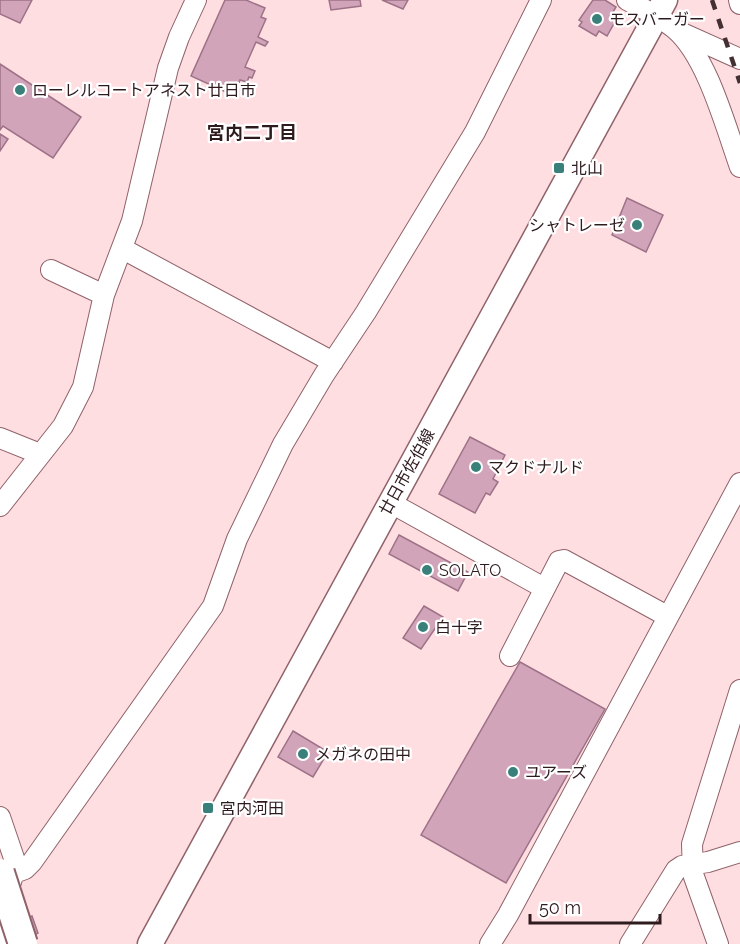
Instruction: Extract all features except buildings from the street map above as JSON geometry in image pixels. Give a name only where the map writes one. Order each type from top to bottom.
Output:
[{"type":"highway","points":[[4,884],[16,944]]},
{"type":"highway","points":[[4,884],[23,944]]},
{"type":"highway","points":[[0,921],[8,944]]},
{"type":"main road","name":"廿日市佐伯線","points":[[150,944],[660,8]]},
{"type":"street","points":[[0,506],[68,418],[83,387],[104,295],[132,221],[168,68],[196,0]]},
{"type":"street","points":[[4,884],[32,862],[213,606],[237,539],[283,444],[475,132],[541,0]]},
{"type":"street","points":[[627,0],[660,8],[696,55],[740,167]]},
{"type":"street","points":[[676,30],[740,60]]},
{"type":"street","points":[[123,249],[333,362]]},
{"type":"street","points":[[51,270],[104,295]]},
{"type":"street","points":[[0,438],[40,454]]},
{"type":"street","points":[[490,944],[513,906],[740,483]]},
{"type":"street","points":[[391,502],[544,588]]},
{"type":"street","points":[[510,656],[559,561],[564,560],[667,616]]},
{"type":"street","points":[[718,944],[697,889],[692,864],[692,844],[737,712],[740,690]]},
{"type":"street","points":[[0,817],[16,864],[4,884]]},
{"type":"street","points":[[630,944],[671,876],[682,866],[716,860],[740,852]]},
{"type":"railway","points":[[712,0],[740,83]]},
{"type":"place","name":"モスバーガー","points":[[597,19]]},
{"type":"place","name":"ローレルコートアネスト廿日市","points":[[20,90]]},
{"type":"place","name":"北山","points":[[559,168]]},
{"type":"place","name":"シャトレーゼ","points":[[637,225]]},
{"type":"place","name":"マクドナルド","points":[[476,467]]},
{"type":"place","name":"SOLATO","points":[[427,570]]},
{"type":"place","name":"白十字","points":[[423,627]]},
{"type":"place","name":"メガネの田中","points":[[303,754]]},
{"type":"place","name":"ユアーズ","points":[[513,772]]},
{"type":"place","name":"宮内河田","points":[[208,808]]},
{"type":"district","name":"宮内二丁目","points":[[252,132]]}]
